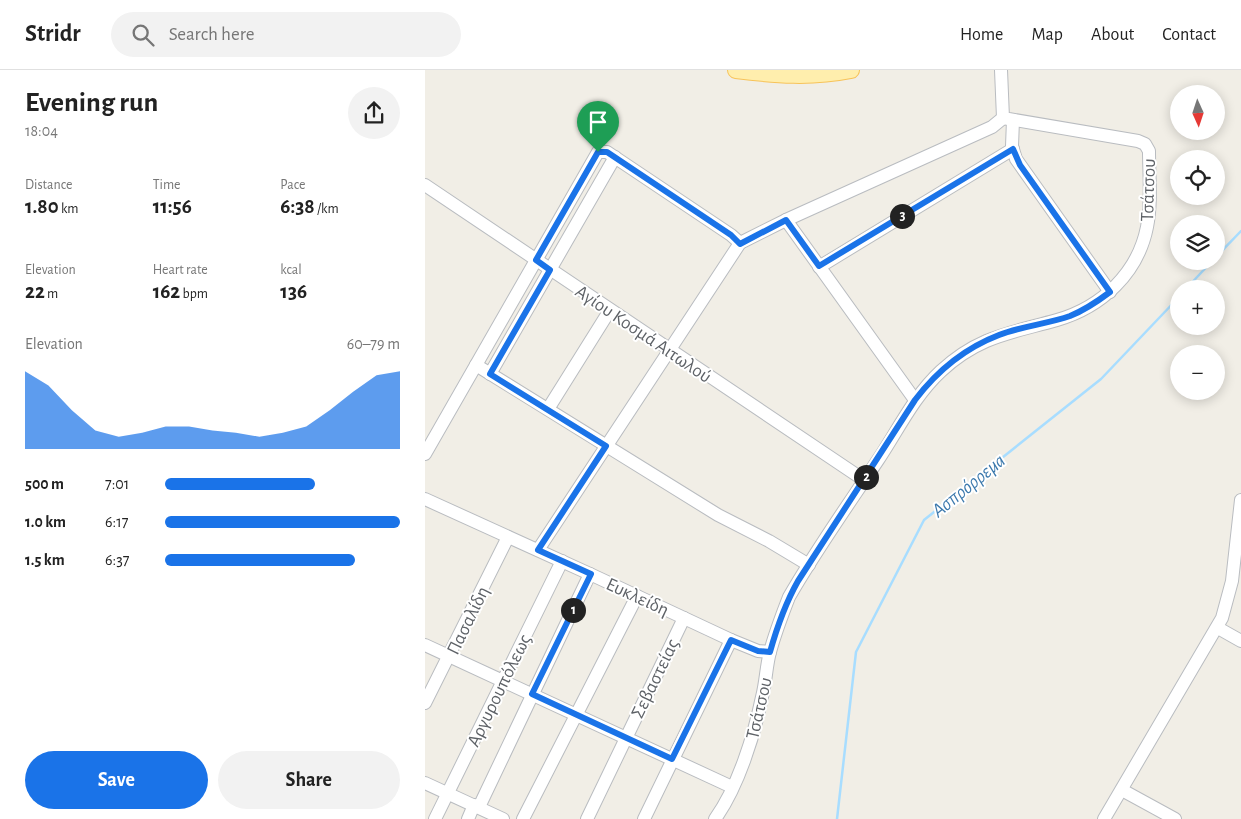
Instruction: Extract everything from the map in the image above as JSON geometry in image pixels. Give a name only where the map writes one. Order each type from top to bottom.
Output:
[{"type":"main road","points":[[736,70],[784,76],[808,76],[851,70]]},
{"type":"street","points":[[1001,70],[1013,149],[1020,165],[1110,292]]},
{"type":"street","points":[[538,550],[740,244],[786,220],[1008,119]]},
{"type":"street","name":"Τσάτσου","points":[[715,819],[732,787],[753,736],[770,652],[789,597],[915,400],[942,370],[980,344],[1009,332],[1071,315],[1110,292],[1132,265],[1146,233],[1150,202],[1148,147],[1144,143],[1008,119]]},
{"type":"street","points":[[819,266],[1013,149]]},
{"type":"street","points":[[425,454],[599,151],[605,151],[615,157],[731,235],[740,244]]},
{"type":"street","points":[[490,374],[615,157]]},
{"type":"street","name":"Αγίου Κοσμά Αιτωλού","points":[[425,186],[864,480]]},
{"type":"street","points":[[786,220],[915,400]]},
{"type":"street","points":[[548,409],[610,310]]},
{"type":"street","points":[[476,365],[718,515],[769,541],[809,565]]},
{"type":"street","name":"Ευκλείδη","points":[[425,499],[731,640],[758,651],[770,652]]},
{"type":"street","points":[[1104,819],[1223,618],[1232,581],[1241,500]]},
{"type":"street","name":"Πασαλίδη","points":[[425,703],[508,537]]},
{"type":"street","name":"Αργυρουπόλεως","points":[[435,819],[562,561]]},
{"type":"street","points":[[468,819],[591,574]]},
{"type":"street","points":[[523,819],[637,596]]},
{"type":"street","name":"Σεβαστείας","points":[[587,819],[684,618]]},
{"type":"street","points":[[1218,628],[1240,638]]},
{"type":"street","points":[[643,819],[731,640]]},
{"type":"street","points":[[425,645],[732,787]]},
{"type":"street","points":[[425,783],[503,819]]},
{"type":"street","points":[[1122,790],[1175,819]]},
{"type":"waterway","name":"Ασπρόρρεμα","points":[[1225,248],[1241,231]]},
{"type":"waterway","name":"Ασπρόρρεμα","points":[[1194,280],[1204,270]]},
{"type":"waterway","name":"Ασπρόρρεμα","points":[[837,819],[856,652],[924,520],[1101,379],[1170,306]]},
{"type":"route","points":[[1013,149],[1020,165],[1110,292],[1071,315],[1009,332],[980,344],[952,362],[934,378],[915,400],[798,581],[779,622],[770,652],[748,648],[731,640],[672,759],[532,694],[591,574],[538,550],[606,446],[490,374],[550,270],[536,260],[598,152],[607,152],[731,235],[740,244],[786,220],[819,266],[1013,149]]}]
